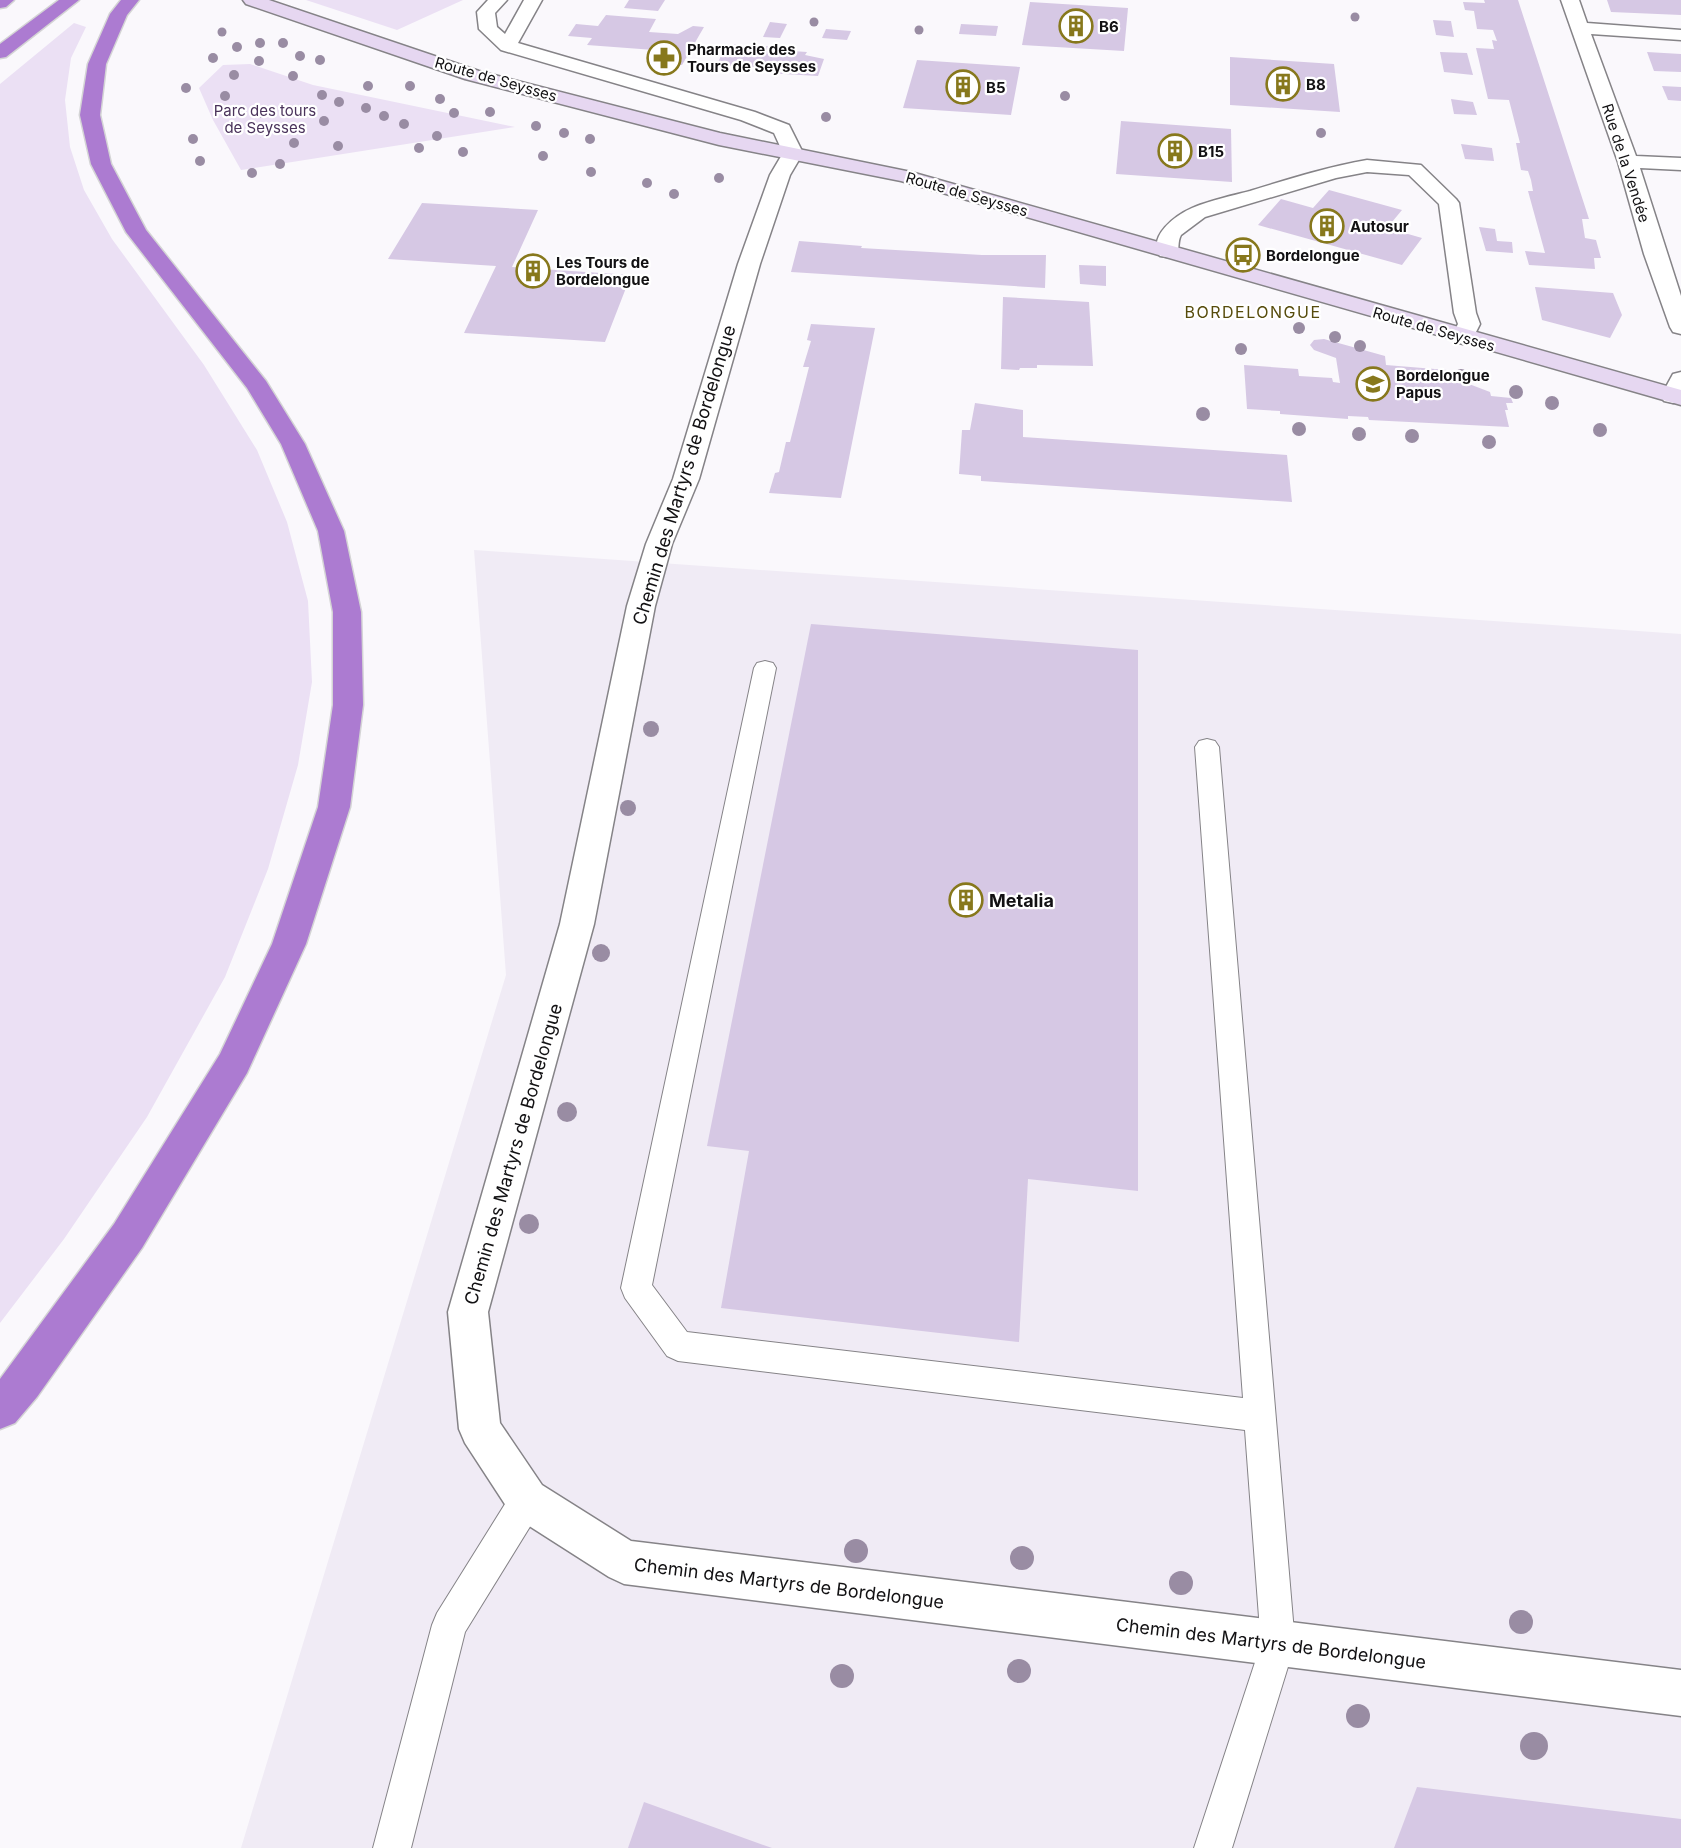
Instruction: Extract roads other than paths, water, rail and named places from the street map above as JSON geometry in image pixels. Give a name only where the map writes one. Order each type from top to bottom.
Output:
[{"type":"highway","points":[[0,3],[5,0]]},
{"type":"highway","points":[[0,53],[70,0]]},
{"type":"highway","points":[[0,1409],[23,1383],[128,1236],[234,1063],[289,944],[330,817],[348,705],[347,612],[331,531],[293,444],[258,386],[137,232],[101,164],[90,115],[97,64],[119,14],[130,0]]},
{"type":"main road","name":"Route de Seysses","points":[[252,0],[472,75],[719,139],[879,169],[1463,337],[1678,391]]},
{"type":"street","points":[[498,0],[486,12],[488,29],[507,46],[748,116],[782,129],[793,153]]},
{"type":"street","points":[[507,46],[533,0]]},
{"type":"street","name":"Rue de la Vendée","points":[[1569,0],[1628,162],[1655,254],[1681,327]]},
{"type":"street","points":[[1580,28],[1681,34]]},
{"type":"street","name":"Chemin des Martyrs de Bordelongue","points":[[793,153],[780,176],[749,264],[686,479],[659,544],[641,606],[577,924],[468,1312],[480,1429],[527,1500],[624,1562],[1681,1693]]},
{"type":"street","points":[[1628,162],[1681,164]]},
{"type":"street","points":[[1168,251],[1168,239],[1173,231],[1198,213],[1333,172],[1367,166],[1414,169],[1449,203],[1465,313],[1469,324],[1463,337]]},
{"type":"lane","points":[[765,668],[636,1288],[678,1346],[1260,1416]]},
{"type":"lane","points":[[1207,747],[1278,1644],[1212,1848]]},
{"type":"lane","points":[[392,1848],[449,1624],[527,1500]]},
{"type":"place","name":"B6","points":[[1076,26]]},
{"type":"place","name":"Pharmacie des Tours de Seysses","points":[[664,58]]},
{"type":"place","name":"B8","points":[[1283,84]]},
{"type":"place","name":"B5","points":[[963,87]]},
{"type":"place","name":"B15","points":[[1175,151]]},
{"type":"place","name":"Autosur","points":[[1327,226]]},
{"type":"place","name":"Bordelongue","points":[[1243,255]]},
{"type":"place","name":"Les Tours de Bordelongue","points":[[533,271]]},
{"type":"place","name":"Bordelongue Papus","points":[[1373,384]]},
{"type":"place","name":"Metalia","points":[[966,900]]},
{"type":"district","name":"BORDELONGUE","points":[[1253,312]]},
{"type":"park label","name":"Parc des tours de Seysses","points":[[265,118]]}]
